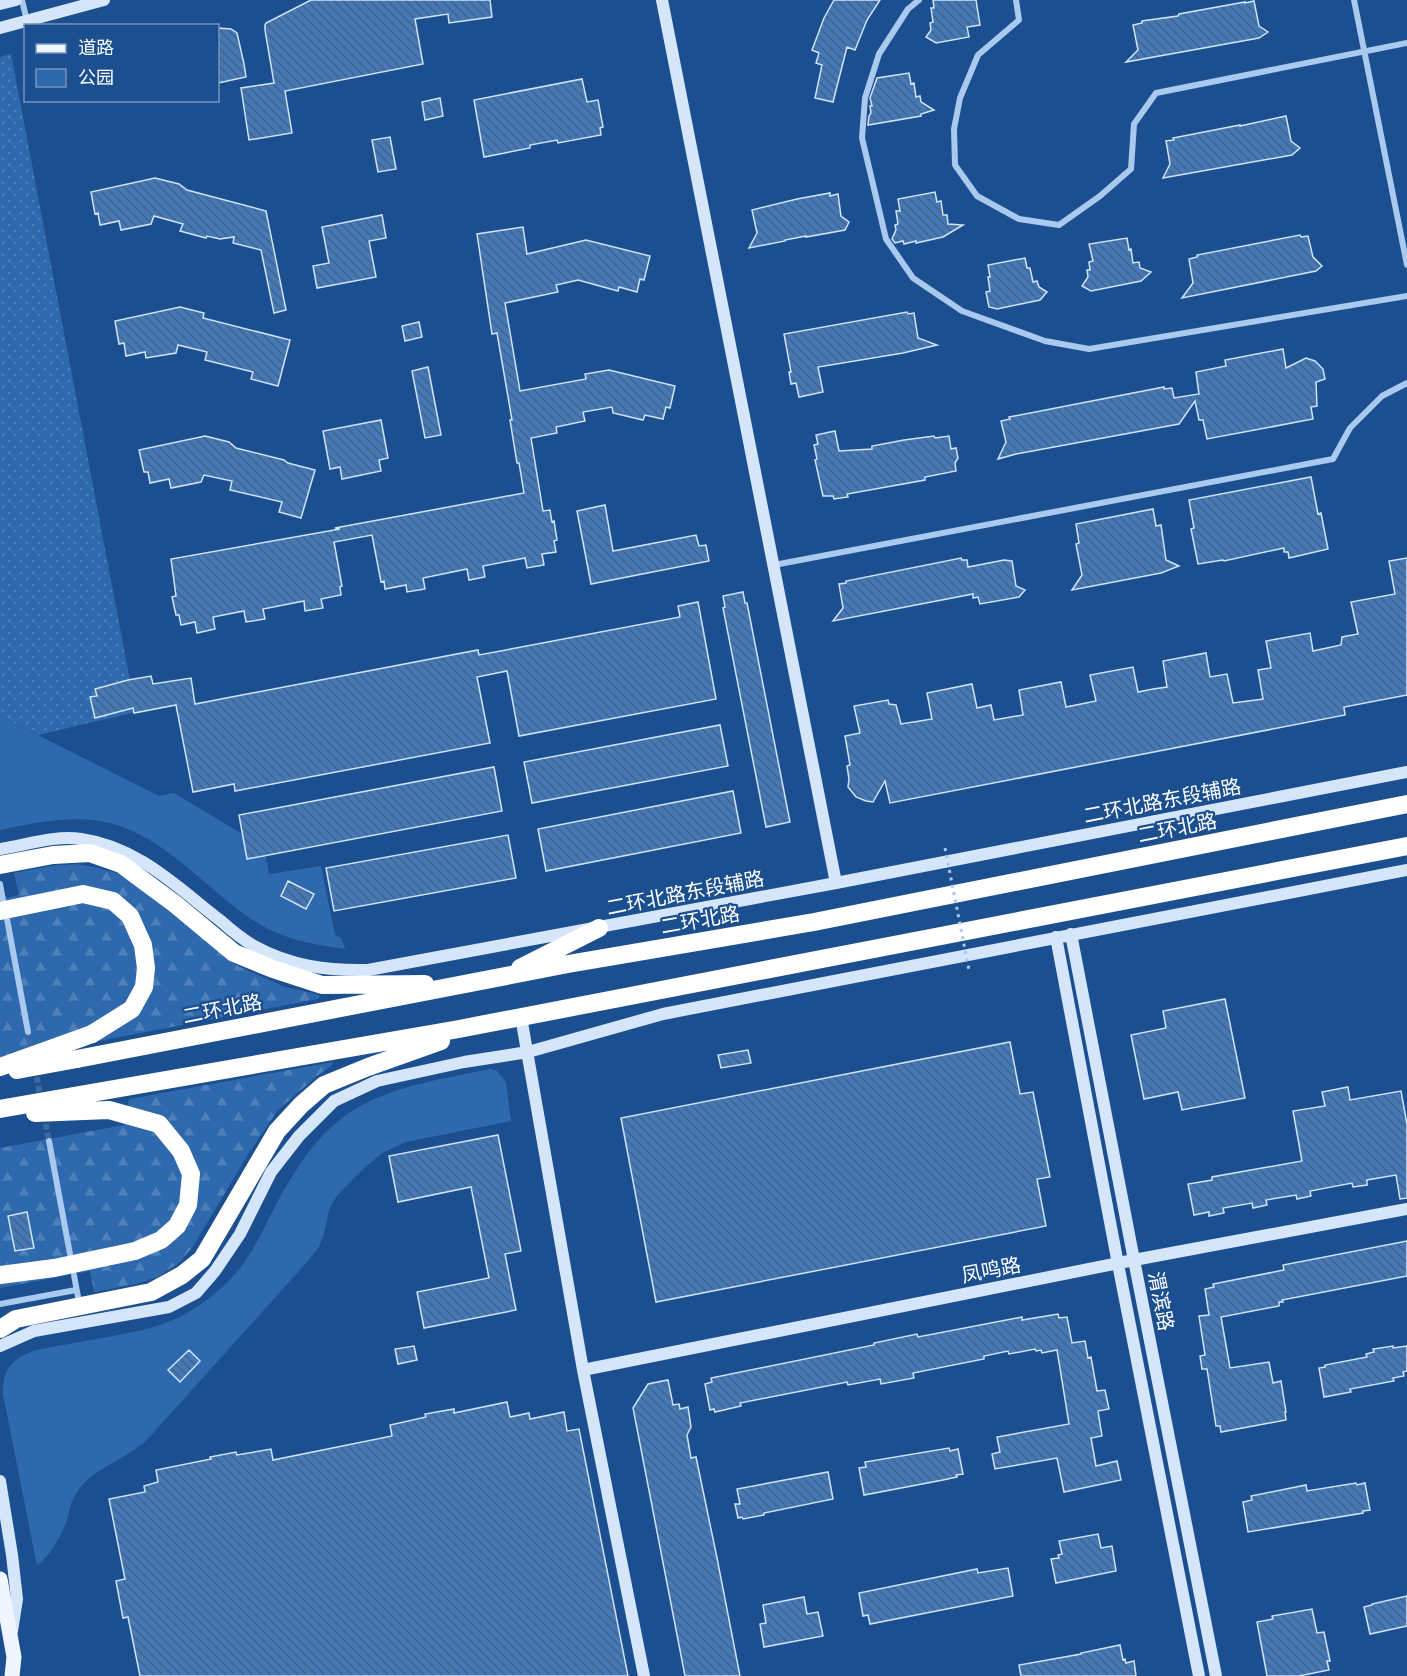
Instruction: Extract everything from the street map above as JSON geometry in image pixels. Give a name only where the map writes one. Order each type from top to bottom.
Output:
[{"type":"highway","name":"二环北路","points":[[0,1074],[580,962],[814,922],[1407,804]]},
{"type":"highway","points":[[0,1109],[502,1021],[1407,846]]},
{"type":"highway","points":[[0,865],[53,855],[90,853],[121,864],[175,904],[234,953],[322,985],[472,984]]},
{"type":"highway","points":[[0,1067],[92,1034],[132,1009],[144,987],[146,968],[144,945],[130,916],[113,901],[83,894],[2,905]]},
{"type":"highway","points":[[499,978],[599,928]]},
{"type":"highway","points":[[0,1329],[16,1319],[151,1292],[182,1275],[202,1259],[277,1131],[324,1085],[368,1067],[502,1021]]},
{"type":"highway","points":[[0,1114],[109,1110],[159,1124],[181,1151],[191,1174],[188,1205],[177,1226],[161,1240],[135,1251],[85,1263],[0,1275]]},
{"type":"main road","points":[[0,1579],[14,1657],[12,1676]]},
{"type":"street","points":[[0,4],[16,0]]},
{"type":"street","points":[[22,0],[27,21]]},
{"type":"street","points":[[0,28],[104,0]]},
{"type":"street","points":[[662,0],[836,883]]},
{"type":"street","points":[[919,0],[909,9],[879,54],[865,98],[862,138],[886,239],[913,278],[962,311],[1045,341],[1089,349],[1407,296]]},
{"type":"street","points":[[1016,0],[1019,20],[978,55],[960,98],[954,129],[956,165],[978,196],[1019,219],[1059,225],[1100,196],[1131,169],[1134,124],[1156,93],[1407,44]]},
{"type":"street","points":[[1354,0],[1407,265]]},
{"type":"street","points":[[773,565],[1333,459],[1350,428],[1382,396],[1407,383]]},
{"type":"street","name":"二环北路东段辅路","points":[[0,849],[54,840],[79,839],[105,844],[146,863],[253,945],[282,959],[310,967],[340,971],[368,970],[836,883],[1407,772]]},
{"type":"street","points":[[0,1346],[34,1331],[82,1319],[169,1307],[196,1293],[215,1271],[240,1234],[271,1172],[298,1136],[334,1101],[377,1081],[464,1062],[528,1052],[663,1014],[1407,870]]},
{"type":"street","points":[[0,884],[2,905],[28,1032]]},
{"type":"street","name":"渭滨路","points":[[1071,934],[1216,1676]]},
{"type":"street","name":"渭滨路","points":[[1056,937],[1199,1676]]},
{"type":"street","points":[[521,1017],[583,1370],[644,1676]]},
{"type":"street","points":[[49,1141],[70,1254]]},
{"type":"street","name":"凤鸣路","points":[[583,1370],[1134,1260],[1407,1209]]},
{"type":"street","points":[[0,1304],[77,1294],[74,1275]]},
{"type":"street","points":[[0,1481],[17,1599],[11,1635]]},
{"type":"path","points":[[945,848],[969,970]]},
{"type":"green space","points":[[11,54],[136,712],[38,735],[0,716],[0,57]]},
{"type":"green space","points":[[0,716],[159,796],[174,793],[264,847],[269,874],[321,866],[335,935],[342,939],[345,949],[291,938],[261,925],[241,912],[165,850],[123,827],[100,821],[75,819],[0,830]]},
{"type":"green space","points":[[76,864],[116,873],[137,886],[238,966],[285,987],[320,996],[318,999],[0,1060],[0,899],[19,895],[14,873]]},
{"type":"green space","points":[[333,1062],[278,1110],[249,1153],[192,1248],[179,1263],[158,1277],[94,1292],[90,1271],[0,1288],[0,1148],[124,1125],[129,1099]]},
{"type":"green space","points":[[490,1069],[496,1070],[506,1082],[511,1121],[406,1142],[382,1153],[360,1172],[336,1197],[329,1210],[319,1247],[308,1261],[145,1442],[86,1481],[72,1500],[59,1539],[37,1566],[3,1394],[4,1378],[10,1366],[21,1357],[36,1350],[139,1331],[169,1322],[189,1312],[216,1292],[240,1268],[252,1251],[302,1161],[340,1119],[368,1102],[402,1089]]},
{"type":"building","points":[[311,0],[490,0],[492,17],[449,23],[448,14],[415,19],[423,64],[285,91],[292,133],[249,140],[241,88],[274,83],[265,25]]},
{"type":"building","points":[[834,0],[880,0],[867,20],[855,50],[847,47],[833,102],[815,98],[822,65],[816,63],[819,53],[812,50],[824,18]]},
{"type":"building","points":[[933,0],[976,0],[980,25],[967,27],[969,37],[936,43],[926,37],[931,30],[930,23],[933,22],[931,8],[934,8]]},
{"type":"building","points":[[1254,1],[1259,26],[1268,32],[1259,38],[1126,62],[1138,50],[1133,25],[1142,23],[1142,21]]},
{"type":"building","points":[[219,28],[231,29],[237,33],[246,77],[219,83]]},
{"type":"building","points":[[909,73],[911,84],[914,83],[916,97],[920,96],[921,102],[934,110],[921,114],[921,116],[868,125],[870,106],[872,106],[870,98],[877,78]]},
{"type":"building","points":[[582,79],[587,102],[598,100],[603,127],[600,128],[601,135],[558,143],[557,140],[530,145],[530,148],[484,157],[474,100]]},
{"type":"building","points":[[440,98],[443,116],[425,120],[422,102]]},
{"type":"building","points":[[1286,116],[1291,141],[1300,148],[1292,155],[1163,178],[1170,164],[1166,141]]},
{"type":"building","points":[[390,137],[396,169],[378,172],[372,140]]},
{"type":"building","points":[[155,178],[179,184],[187,190],[266,211],[286,310],[274,313],[261,250],[233,243],[234,237],[220,239],[207,236],[206,238],[180,231],[183,224],[154,216],[151,224],[121,230],[119,221],[100,225],[98,213],[95,214],[91,192]]},
{"type":"building","points":[[935,192],[937,202],[941,201],[943,215],[947,215],[948,224],[963,225],[943,237],[916,243],[916,241],[904,244],[903,241],[895,243],[892,239],[896,230],[895,225],[898,224],[896,211],[900,211],[898,199]]},
{"type":"building","points":[[830,193],[830,196],[838,194],[841,216],[849,222],[845,230],[749,248],[757,233],[752,210]]},
{"type":"building","points":[[382,215],[386,238],[369,241],[376,277],[317,288],[313,266],[329,263],[322,227]]},
{"type":"building","points":[[523,227],[527,254],[586,240],[650,256],[644,280],[640,279],[637,292],[619,287],[618,291],[578,280],[556,285],[558,292],[505,303],[520,391],[586,379],[585,374],[609,370],[675,386],[670,408],[666,407],[663,419],[645,415],[643,420],[613,413],[612,407],[583,412],[585,421],[556,427],[557,433],[531,438],[543,511],[550,510],[552,522],[554,521],[556,552],[542,554],[544,565],[527,568],[525,558],[483,566],[485,577],[469,580],[467,569],[423,578],[425,589],[407,592],[406,585],[385,589],[384,581],[381,582],[372,535],[334,542],[342,586],[340,587],[341,595],[321,599],[323,608],[305,611],[304,601],[263,609],[265,619],[246,622],[244,611],[213,617],[215,629],[197,633],[195,622],[181,625],[172,597],[176,596],[171,559],[524,493],[519,463],[517,463],[497,333],[492,334],[477,234]]},
{"type":"building","points":[[1300,235],[1301,237],[1308,236],[1313,257],[1322,266],[1316,271],[1182,298],[1193,283],[1189,259],[1197,255]]},
{"type":"building","points":[[1127,238],[1133,263],[1139,262],[1140,268],[1151,272],[1141,281],[1091,291],[1082,286],[1088,277],[1089,262],[1093,261],[1089,244]]},
{"type":"building","points":[[1025,258],[1033,282],[1037,281],[1039,287],[1047,292],[1040,300],[997,309],[989,307],[986,292],[990,291],[988,265]]},
{"type":"building","points":[[180,307],[204,313],[203,318],[290,340],[278,386],[251,379],[253,372],[205,360],[207,352],[178,345],[176,353],[146,358],[145,352],[126,356],[124,343],[119,344],[115,321]]},
{"type":"building","points":[[907,312],[908,314],[914,313],[918,338],[937,345],[818,367],[823,392],[799,397],[796,383],[791,384],[784,334]]},
{"type":"building","points":[[419,322],[422,337],[405,341],[402,326]]},
{"type":"building","points":[[1283,349],[1286,368],[1306,358],[1315,361],[1323,369],[1325,379],[1316,382],[1317,406],[1311,407],[1313,419],[1207,439],[1203,420],[1199,420],[1195,401],[1179,424],[998,459],[1006,442],[1001,421],[1010,419],[1009,417],[1164,387],[1164,389],[1172,388],[1174,398],[1199,394],[1196,372],[1226,366],[1225,360]]},
{"type":"building","points":[[428,367],[441,435],[425,438],[412,371]]},
{"type":"building","points":[[381,420],[388,458],[379,460],[381,471],[342,479],[340,467],[330,469],[323,431]]},
{"type":"building","points":[[835,431],[839,451],[872,449],[872,446],[904,440],[949,436],[951,449],[956,448],[958,458],[955,463],[956,471],[925,477],[925,480],[847,494],[848,497],[834,499],[833,496],[823,496],[814,445],[818,444],[816,435]]},
{"type":"building","points":[[205,436],[229,442],[236,448],[315,470],[301,518],[279,512],[282,502],[230,490],[232,481],[204,475],[201,482],[171,488],[169,479],[150,483],[148,472],[144,472],[139,450]]},
{"type":"building","points":[[1311,477],[1328,549],[1289,558],[1284,548],[1224,561],[1198,564],[1191,529],[1194,528],[1189,500]]},
{"type":"building","points":[[605,505],[613,551],[696,535],[699,546],[706,545],[709,561],[591,584],[577,511]]},
{"type":"building","points":[[1153,509],[1156,526],[1161,525],[1166,560],[1179,566],[1161,573],[1072,590],[1082,575],[1076,544],[1079,543],[1076,524]]},
{"type":"building","points":[[961,558],[967,560],[968,567],[1004,560],[1012,561],[1016,586],[1025,590],[1019,597],[980,604],[978,597],[973,598],[973,594],[833,621],[843,608],[839,584]]},
{"type":"building","points":[[1407,558],[1407,695],[1344,707],[1345,715],[890,803],[885,781],[873,802],[856,797],[848,787],[847,766],[850,765],[845,736],[860,733],[854,706],[888,700],[889,704],[896,705],[901,724],[932,719],[927,693],[972,684],[977,708],[991,705],[994,720],[1023,715],[1019,690],[1061,682],[1066,707],[1096,701],[1090,675],[1133,667],[1138,692],[1167,687],[1163,661],[1206,653],[1210,677],[1227,674],[1233,703],[1263,699],[1258,670],[1271,668],[1266,641],[1310,633],[1313,651],[1341,645],[1342,637],[1358,634],[1351,602],[1395,594],[1389,561]]},
{"type":"building","points":[[743,592],[790,822],[766,827],[723,608],[725,607],[723,596]]},
{"type":"building","points":[[698,602],[716,699],[519,736],[507,671],[477,677],[490,743],[235,791],[234,784],[193,792],[176,705],[134,713],[133,708],[95,718],[90,697],[97,696],[95,689],[128,680],[151,676],[153,684],[191,678],[195,704],[478,650],[479,655],[680,617],[678,606]]},
{"type":"building","points":[[720,725],[728,766],[532,803],[524,762]]},
{"type":"building","points":[[494,767],[502,811],[247,859],[239,815]]},
{"type":"building","points":[[733,791],[741,833],[546,871],[538,829]]},
{"type":"building","points":[[508,835],[516,878],[334,911],[326,868]]},
{"type":"building","points":[[288,881],[314,894],[306,909],[281,896]]},
{"type":"building","points":[[1225,999],[1245,1098],[1182,1110],[1178,1092],[1144,1099],[1131,1035],[1166,1028],[1163,1011]]},
{"type":"building","points":[[1010,1042],[1020,1094],[1033,1092],[1050,1177],[1037,1179],[1046,1226],[656,1302],[621,1118]]},
{"type":"building","points":[[748,1050],[751,1063],[721,1068],[718,1055]]},
{"type":"building","points":[[1348,1087],[1350,1100],[1401,1091],[1407,1124],[1407,1198],[1400,1199],[1396,1175],[1367,1180],[1367,1185],[1353,1187],[1352,1183],[1310,1191],[1311,1196],[1297,1199],[1296,1195],[1266,1200],[1267,1205],[1253,1208],[1252,1203],[1223,1208],[1224,1213],[1209,1216],[1209,1212],[1194,1215],[1188,1184],[1212,1180],[1212,1177],[1302,1161],[1293,1111],[1325,1106],[1322,1092]]},
{"type":"building","points":[[498,1135],[521,1251],[505,1254],[516,1310],[424,1328],[417,1292],[489,1278],[471,1187],[398,1202],[389,1156]]},
{"type":"building","points":[[27,1212],[34,1248],[15,1251],[8,1216]]},
{"type":"building","points":[[1407,1241],[1407,1276],[1282,1300],[1279,1306],[1221,1317],[1230,1368],[1269,1362],[1273,1383],[1281,1381],[1286,1420],[1221,1432],[1220,1426],[1216,1426],[1207,1369],[1202,1369],[1200,1356],[1205,1355],[1199,1316],[1209,1315],[1205,1289],[1214,1287],[1213,1284],[1284,1270],[1283,1265]]},
{"type":"building","points":[[1058,1314],[1059,1318],[1067,1317],[1072,1343],[1085,1341],[1088,1358],[1091,1357],[1097,1391],[1105,1390],[1109,1409],[1098,1411],[1102,1436],[1091,1438],[1096,1466],[1117,1461],[1121,1480],[1064,1492],[1057,1458],[995,1469],[992,1454],[1000,1452],[997,1437],[1069,1424],[1057,1350],[1042,1353],[1041,1350],[1036,1351],[1035,1349],[1009,1354],[1008,1351],[984,1356],[984,1359],[913,1373],[914,1378],[881,1384],[880,1379],[848,1385],[847,1382],[740,1403],[741,1406],[715,1412],[714,1409],[710,1410],[705,1384],[712,1382],[711,1378],[917,1334],[918,1337],[1022,1317],[1022,1320]]},
{"type":"building","points":[[414,1346],[417,1360],[398,1364],[395,1349]]},
{"type":"building","points":[[1393,1346],[1393,1348],[1407,1346],[1407,1371],[1403,1372],[1404,1376],[1393,1378],[1394,1381],[1350,1389],[1351,1392],[1324,1397],[1319,1368],[1367,1357],[1366,1354],[1374,1352],[1373,1349]]},
{"type":"building","points":[[189,1350],[200,1361],[180,1382],[168,1370]]},
{"type":"building","points":[[668,1380],[673,1405],[679,1404],[680,1409],[688,1407],[691,1427],[687,1435],[691,1458],[696,1457],[740,1676],[685,1676],[633,1408],[648,1384]]},
{"type":"building","points":[[507,1402],[510,1417],[529,1413],[530,1419],[564,1412],[567,1431],[579,1429],[628,1676],[140,1676],[128,1617],[123,1618],[116,1581],[125,1579],[109,1499],[145,1492],[144,1486],[158,1482],[156,1470],[236,1452],[237,1455],[271,1449],[273,1460],[392,1436],[390,1425],[426,1417],[425,1414],[454,1409],[454,1413]]},
{"type":"building","points":[[949,1448],[950,1451],[958,1449],[963,1474],[864,1495],[859,1468],[866,1467],[865,1462]]},
{"type":"building","points":[[828,1472],[833,1499],[764,1513],[764,1515],[738,1518],[735,1504],[740,1504],[737,1489]]},
{"type":"building","points":[[1356,1483],[1357,1485],[1365,1483],[1370,1510],[1248,1532],[1243,1502],[1252,1500],[1251,1496],[1306,1485],[1307,1491]]},
{"type":"building","points":[[1098,1534],[1101,1548],[1112,1546],[1116,1571],[1056,1583],[1051,1559],[1059,1558],[1058,1555],[1062,1554],[1059,1541]]},
{"type":"building","points":[[1008,1568],[1013,1596],[870,1624],[868,1615],[863,1616],[859,1593],[977,1569],[978,1573]]},
{"type":"building","points":[[1407,1596],[1407,1626],[1370,1634],[1364,1607]]},
{"type":"building","points":[[804,1597],[807,1614],[818,1612],[823,1636],[764,1647],[760,1624],[766,1623],[763,1605]]},
{"type":"building","points":[[1312,1609],[1317,1633],[1324,1632],[1330,1661],[1327,1661],[1329,1670],[1299,1676],[1267,1676],[1257,1622],[1273,1619],[1272,1616]]},
{"type":"building","points":[[1120,1645],[1123,1660],[1125,1659],[1126,1663],[1134,1661],[1136,1676],[1021,1676],[1019,1665]]},
{"type":"tunnel","points":[[28,1032],[32,1052]]},
{"type":"tunnel","points":[[35,1068],[41,1100]]},
{"type":"tunnel","points":[[44,1115],[49,1141]]}]
